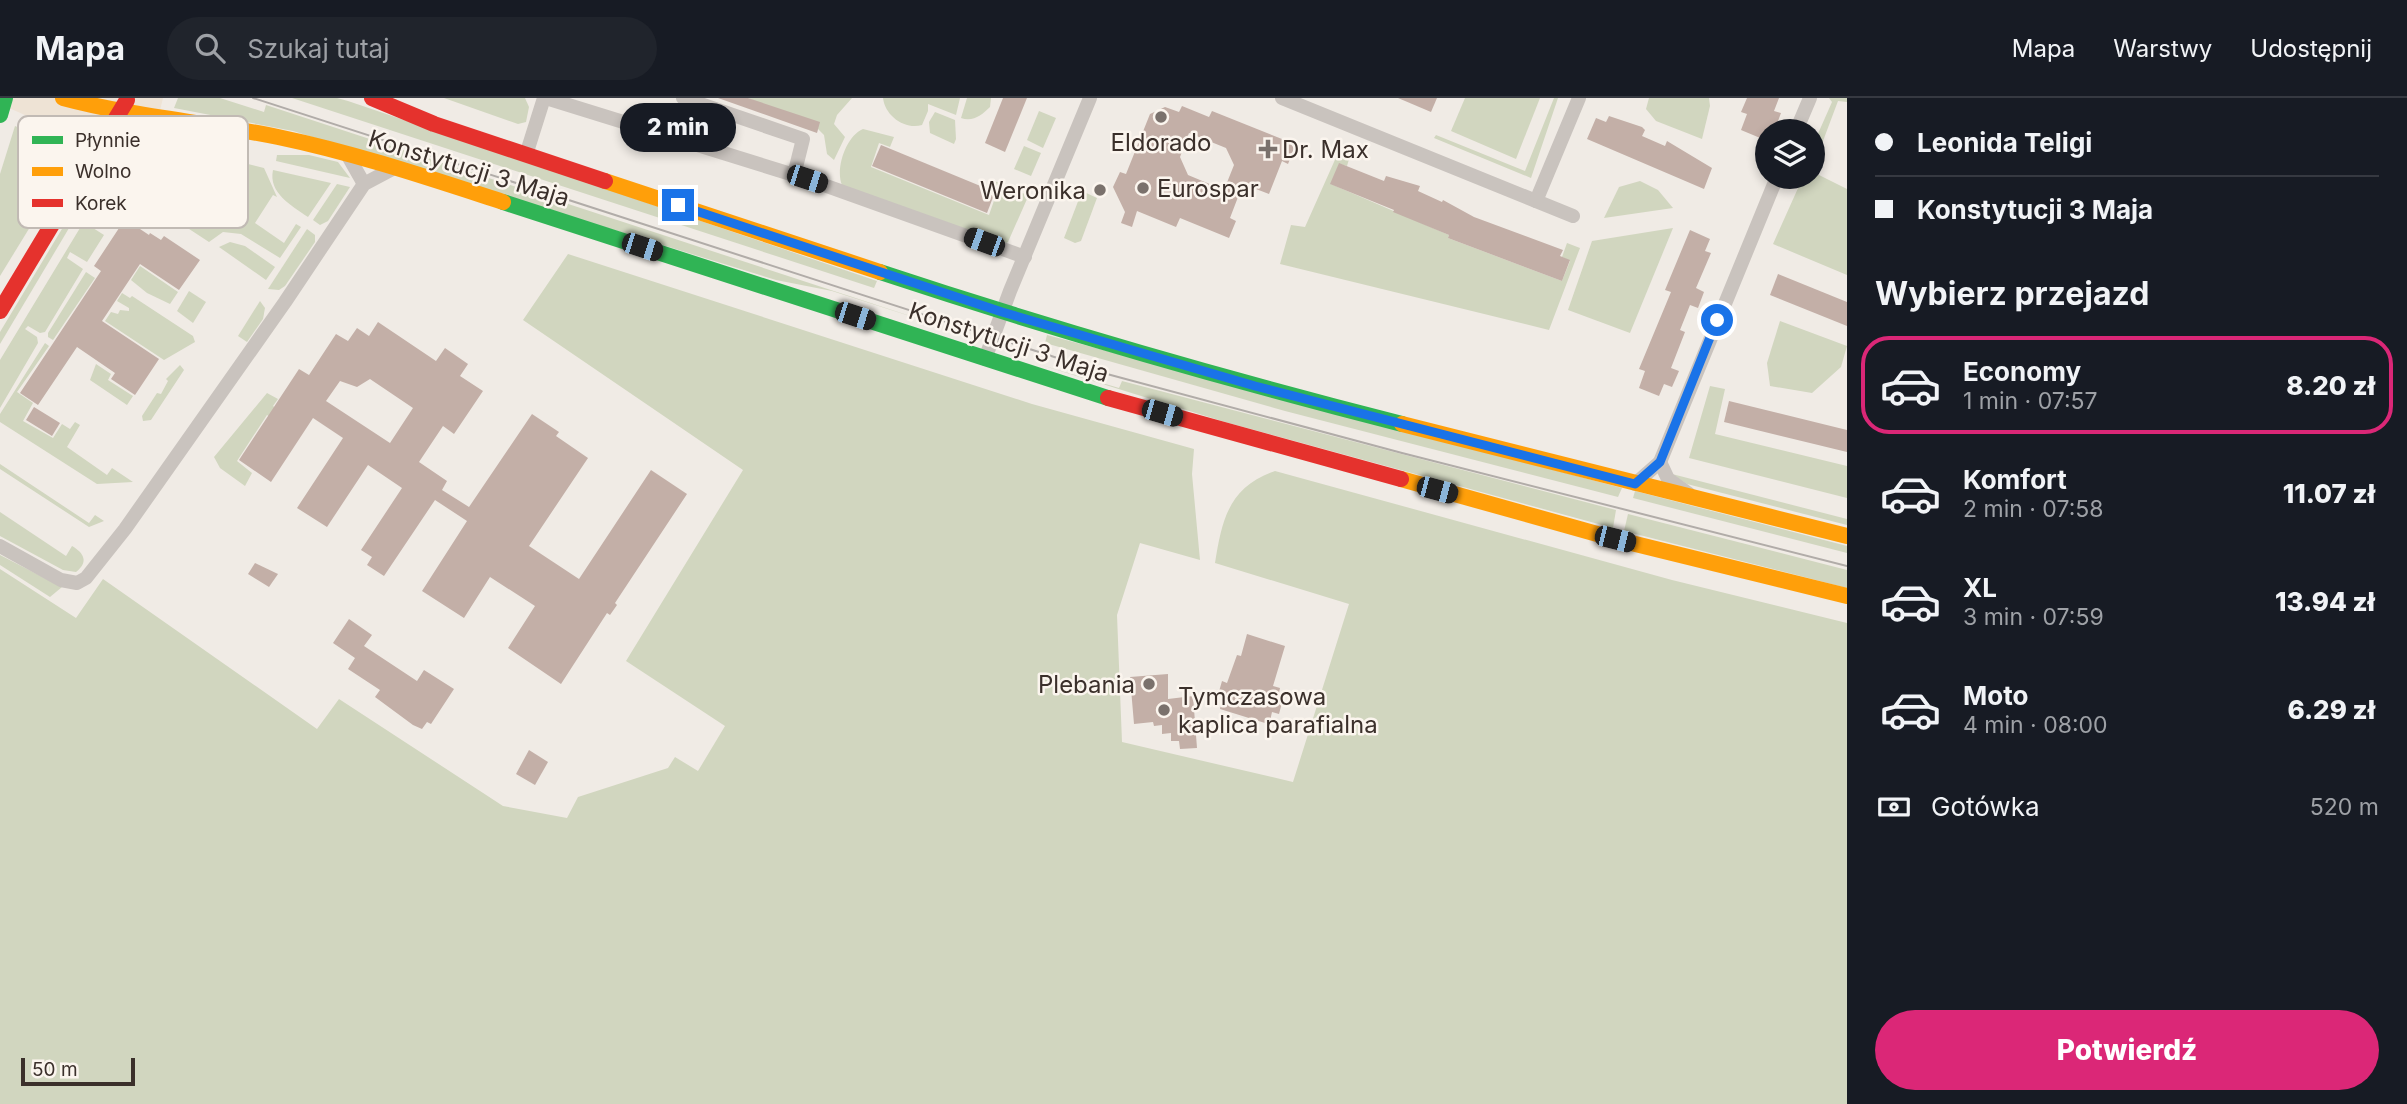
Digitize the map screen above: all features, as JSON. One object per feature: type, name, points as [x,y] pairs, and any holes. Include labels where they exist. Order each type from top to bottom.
[{"type":"street","points":[[0,115],[5,98]]},
{"type":"street","name":"Konstytucji 3 Maja","points":[[63,98],[86,106],[125,105],[176,116]]},
{"type":"street","name":"Konstytucji 3 Maja","points":[[372,98],[434,124],[1002,312],[1255,386],[1676,495],[1847,536]]},
{"type":"street","points":[[526,155],[545,98],[794,175],[803,139],[682,98]]},
{"type":"street","points":[[985,359],[1090,98]]},
{"type":"street","points":[[1282,98],[1573,216]]},
{"type":"street","points":[[1536,201],[1579,98]]},
{"type":"street","points":[[1801,119],[1810,98]]},
{"type":"street","name":"Konstytucji 3 Maja","points":[[248,132],[396,167],[985,359],[1235,434],[1615,539],[1847,596]]},
{"type":"street","points":[[347,154],[364,184]]},
{"type":"street","points":[[0,545],[61,580],[77,583],[86,578],[131,520],[285,302],[364,184],[396,167]]},
{"type":"street","points":[[807,179],[1025,257]]},
{"type":"street","points":[[1635,484],[1660,462],[1772,189]]},
{"type":"street","points":[[0,311],[50,228]]},
{"type":"street","points":[[1660,462],[1670,481],[1696,498]]},
{"type":"green space","points":[[178,98],[220,98],[264,112],[266,105],[950,329],[832,291],[776,280],[293,131],[248,122],[248,116],[215,116],[174,108]]},
{"type":"green space","points":[[292,98],[337,98],[348,101],[877,281],[874,288]]},
{"type":"green space","points":[[444,98],[525,98],[529,107],[526,122],[518,124]]},
{"type":"green space","points":[[748,98],[852,98],[837,115],[834,124],[845,137],[834,160],[827,154],[824,135],[818,129]]},
{"type":"green space","points":[[883,98],[960,98],[956,115],[928,104],[922,125],[916,126],[903,123],[892,116]]},
{"type":"green space","points":[[967,98],[991,98],[990,107],[977,117],[961,118]]},
{"type":"green space","points":[[1465,98],[1540,98],[1516,159],[1451,131]]},
{"type":"green space","points":[[1554,98],[1558,98],[1531,178],[1434,138],[1436,135],[1525,171]]},
{"type":"green space","points":[[1649,98],[1709,98],[1710,106],[1702,139],[1656,121],[1646,109]]},
{"type":"green space","points":[[1829,98],[1847,98],[1847,102],[1838,101],[1825,136],[1824,119],[1832,102]]},
{"type":"green space","points":[[1039,111],[1056,118],[1043,148],[1027,140]]},
{"type":"green space","points":[[935,112],[955,120],[954,144],[930,133],[929,122]]},
{"type":"green space","points":[[15,126],[18,127],[18,228],[29,228],[0,276],[0,174]]},
{"type":"green space","points":[[863,129],[894,137],[890,147],[879,143],[871,167],[989,215],[997,192],[986,187],[990,179],[1025,194],[1027,199],[1008,242],[1005,244],[842,185],[841,162],[847,146]]},
{"type":"green space","points":[[1024,146],[1041,153],[1031,176],[1014,169]]},
{"type":"green space","points":[[1338,153],[1350,156],[1347,166],[1339,164],[1331,184],[1449,235],[1448,238],[1562,281],[1570,261],[1562,257],[1567,243],[1580,248],[1549,330],[1280,264],[1291,225],[1305,227]]},
{"type":"green space","points":[[277,155],[309,155],[338,162],[350,178],[276,161]]},
{"type":"green space","points":[[248,164],[264,168],[277,197],[273,195],[255,223],[284,243],[296,224],[301,227],[280,258],[241,234],[223,232],[209,242],[188,228],[248,228]]},
{"type":"green space","points":[[273,170],[331,183],[308,217],[278,192],[272,178]]},
{"type":"green space","points":[[1825,178],[1847,189],[1847,275],[1773,244],[1798,189],[1825,189]]},
{"type":"green space","points":[[1640,181],[1658,190],[1673,208],[1604,218],[1619,187]]},
{"type":"green space","points":[[337,184],[350,187],[328,221],[320,225],[313,220]]},
{"type":"green space","points":[[1082,191],[1097,198],[1081,241],[1075,243],[1064,238]]},
{"type":"green space","points":[[63,228],[69,228],[0,344],[0,332]]},
{"type":"green space","points":[[80,228],[93,228],[104,235],[87,262],[70,252],[67,258],[83,269],[45,332],[40,333],[28,326],[25,329],[37,337],[38,343],[0,408],[0,360]]},
{"type":"green space","points":[[1673,228],[1630,333],[1568,310],[1592,241]]},
{"type":"green space","points":[[307,229],[315,235],[315,242],[285,286],[279,290],[268,289]]},
{"type":"green space","points":[[230,242],[245,246],[275,267],[266,280],[219,247]]},
{"type":"green space","points":[[568,254],[1032,404],[1194,449],[1192,474],[1200,560],[1140,543],[1117,615],[1122,742],[1293,782],[1349,604],[1215,563],[1230,506],[1247,486],[1275,471],[1672,580],[1847,623],[1847,1104],[0,1104],[0,569],[76,618],[103,579],[317,729],[339,699],[503,806],[567,818],[578,797],[668,768],[675,757],[698,771],[725,726],[626,661],[743,470],[523,320]]},
{"type":"green space","points":[[140,266],[178,292],[170,304],[147,293],[131,280]]},
{"type":"green space","points":[[86,272],[95,278],[53,340],[48,337],[48,333]]},
{"type":"green space","points":[[189,291],[206,302],[193,323],[177,311]]},
{"type":"green space","points":[[122,293],[130,298],[132,296],[193,336],[195,342],[164,360],[105,321],[111,312],[118,314],[120,310],[129,311],[129,308],[117,301]]},
{"type":"green space","points":[[260,301],[265,308],[263,319],[247,342],[238,336]]},
{"type":"green space","points":[[1780,321],[1847,346],[1841,367],[1812,393],[1770,386],[1767,363]]},
{"type":"green space","points":[[1047,335],[1622,488],[1618,497],[1285,411],[1045,343]]},
{"type":"green space","points":[[45,343],[49,346],[17,392],[33,403],[23,421],[53,438],[62,424],[70,429],[75,422],[80,425],[67,447],[107,475],[112,468],[133,482],[97,484],[0,422],[0,414]]},
{"type":"green space","points":[[96,364],[111,374],[108,380],[133,396],[127,405],[90,380]]},
{"type":"green space","points":[[1038,364],[1119,388],[1122,381],[1616,510],[1613,528],[1225,422]]},
{"type":"green space","points":[[180,365],[184,370],[151,420],[143,421],[142,416],[157,393],[161,394],[168,381],[166,379]]},
{"type":"green space","points":[[1710,386],[1725,389],[1715,434],[1847,466],[1847,498],[1689,458]]},
{"type":"green space","points":[[267,393],[278,399],[273,406],[282,413],[276,421],[267,415],[237,461],[252,473],[245,486],[220,468],[214,457]]},
{"type":"green space","points":[[0,464],[89,523],[95,515],[104,521],[89,527],[0,469]]},
{"type":"green space","points":[[1672,474],[1847,519],[1847,525],[1687,484]]},
{"type":"green space","points":[[1635,491],[1847,546],[1847,553],[1633,498]]},
{"type":"green space","points":[[0,512],[66,556],[72,546],[82,555],[83,565],[76,572],[63,570],[0,536]]},
{"type":"green space","points":[[1628,514],[1847,570],[1847,588],[1624,531]]},
{"type":"green space","points":[[0,555],[62,587],[50,597],[0,565]]},
{"type":"shaded area","points":[[0,98],[163,98],[159,116],[27,116],[0,104]]},
{"type":"building","points":[[718,98],[748,98],[820,122],[817,133]]},
{"type":"building","points":[[1003,98],[1027,98],[1005,152],[985,143]]},
{"type":"building","points":[[1398,98],[1437,98],[1431,112]]},
{"type":"building","points":[[1747,98],[1779,98],[1774,111],[1781,113],[1779,119],[1755,119],[1755,136],[1741,130],[1747,114],[1741,112]]},
{"type":"building","points":[[1182,106],[1209,117],[1212,111],[1292,143],[1294,149],[1288,164],[1282,161],[1269,194],[1243,184],[1230,218],[1236,221],[1229,238],[1180,218],[1176,227],[1137,211],[1132,227],[1121,223],[1125,212],[1113,187],[1120,172],[1126,174],[1150,114],[1165,107],[1179,112]],"holes":[[[1189,133],[1226,148],[1234,165],[1224,190],[1188,175],[1180,157]]]},
{"type":"building","points":[[1609,116],[1642,127],[1645,130],[1642,136],[1665,146],[1667,141],[1712,168],[1704,189],[1587,139],[1596,118],[1606,122]]},
{"type":"building","points":[[881,145],[995,192],[987,213],[872,166]]},
{"type":"building","points":[[1339,163],[1384,181],[1386,176],[1420,186],[1418,191],[1442,202],[1443,200],[1474,217],[1563,250],[1560,256],[1570,260],[1562,281],[1448,238],[1449,235],[1330,184]]},
{"type":"building","points":[[119,228],[138,228],[161,240],[164,236],[200,260],[179,290],[140,264],[102,321],[159,359],[135,395],[111,379],[115,373],[77,347],[38,405],[20,393],[101,271],[94,266]]},
{"type":"building","points":[[1690,230],[1710,239],[1705,251],[1711,253],[1696,288],[1704,292],[1698,308],[1690,305],[1680,330],[1685,332],[1671,368],[1679,371],[1672,387],[1664,384],[1659,396],[1639,388],[1645,371],[1639,369],[1671,292],[1665,290]]},
{"type":"building","points":[[1778,274],[1847,302],[1847,326],[1770,295]]},
{"type":"building","points":[[378,322],[436,361],[445,348],[468,364],[460,376],[483,391],[454,434],[443,426],[419,462],[447,481],[442,490],[469,507],[532,414],[559,432],[556,436],[588,458],[529,546],[579,579],[651,470],[687,494],[615,603],[617,605],[610,615],[607,613],[561,684],[508,648],[535,606],[490,577],[464,618],[422,591],[467,521],[435,500],[384,576],[367,565],[372,557],[361,550],[402,488],[368,465],[327,527],[297,508],[343,438],[313,418],[271,482],[239,460],[299,369],[309,375],[336,334],[348,341],[357,328],[369,336]],"holes":[[[370,379],[413,408],[390,443],[326,401],[340,381],[357,387]]]},
{"type":"building","points":[[1729,401],[1847,430],[1847,452],[1724,422]]},
{"type":"building","points":[[34,407],[60,423],[52,436],[26,420]]},
{"type":"building","points":[[255,563],[278,574],[269,587],[248,574]]},
{"type":"building","points":[[349,619],[372,635],[364,646],[417,681],[424,670],[454,689],[431,724],[427,722],[422,729],[413,725],[375,697],[380,690],[348,669],[355,658],[333,643]]},
{"type":"building","points":[[1247,634],[1285,646],[1273,686],[1280,688],[1278,697],[1283,699],[1279,714],[1272,712],[1270,721],[1266,719],[1265,723],[1220,709],[1223,696],[1218,695],[1222,681],[1227,683],[1237,655],[1241,656]]},
{"type":"building","name":"Tymczasowa kaplica parafialna","points":[[1168,674],[1168,699],[1193,696],[1197,748],[1180,749],[1179,741],[1171,741],[1171,733],[1162,734],[1162,725],[1154,726],[1153,722],[1134,724],[1130,677]]},
{"type":"building","points":[[529,750],[548,762],[535,785],[516,774]]},
{"type":"tram line","points":[[253,98],[1107,374],[1402,453],[1847,566]]},
{"type":"traffic: fast","points":[[0,115],[5,98]]},
{"type":"traffic: fast","points":[[503,202],[1108,398]]},
{"type":"traffic: fast","points":[[880,272],[1140,353],[1402,424]]},
{"type":"traffic: slow","points":[[63,98],[153,116]]},
{"type":"traffic: slow","points":[[248,132],[307,143],[392,166],[503,202]]},
{"type":"traffic: slow","points":[[605,181],[880,272]]},
{"type":"traffic: slow","points":[[1402,424],[1847,536]]},
{"type":"traffic: slow","points":[[1401,479],[1615,539],[1847,596]]},
{"type":"traffic: jam","points":[[372,98],[434,124],[605,181]]},
{"type":"traffic: jam","points":[[117,116],[127,100]]},
{"type":"traffic: jam","points":[[0,311],[50,228]]},
{"type":"traffic: jam","points":[[1108,398],[1401,479]]},
{"type":"place","name":"Eldorado","points":[[1161,117]]},
{"type":"place","name":"Dr. Max","points":[[1268,149]]},
{"type":"place","name":"Eurospar","points":[[1143,188]]},
{"type":"place","name":"Weronika","points":[[1100,190]]},
{"type":"place","name":"Plebania","points":[[1149,684]]},
{"type":"place","name":"Tymczasowa kaplica parafialna","points":[[1164,710]]},
{"type":"route","points":[[678,205],[1002,312],[1255,386],[1635,484],[1660,462],[1717,320]]}]
